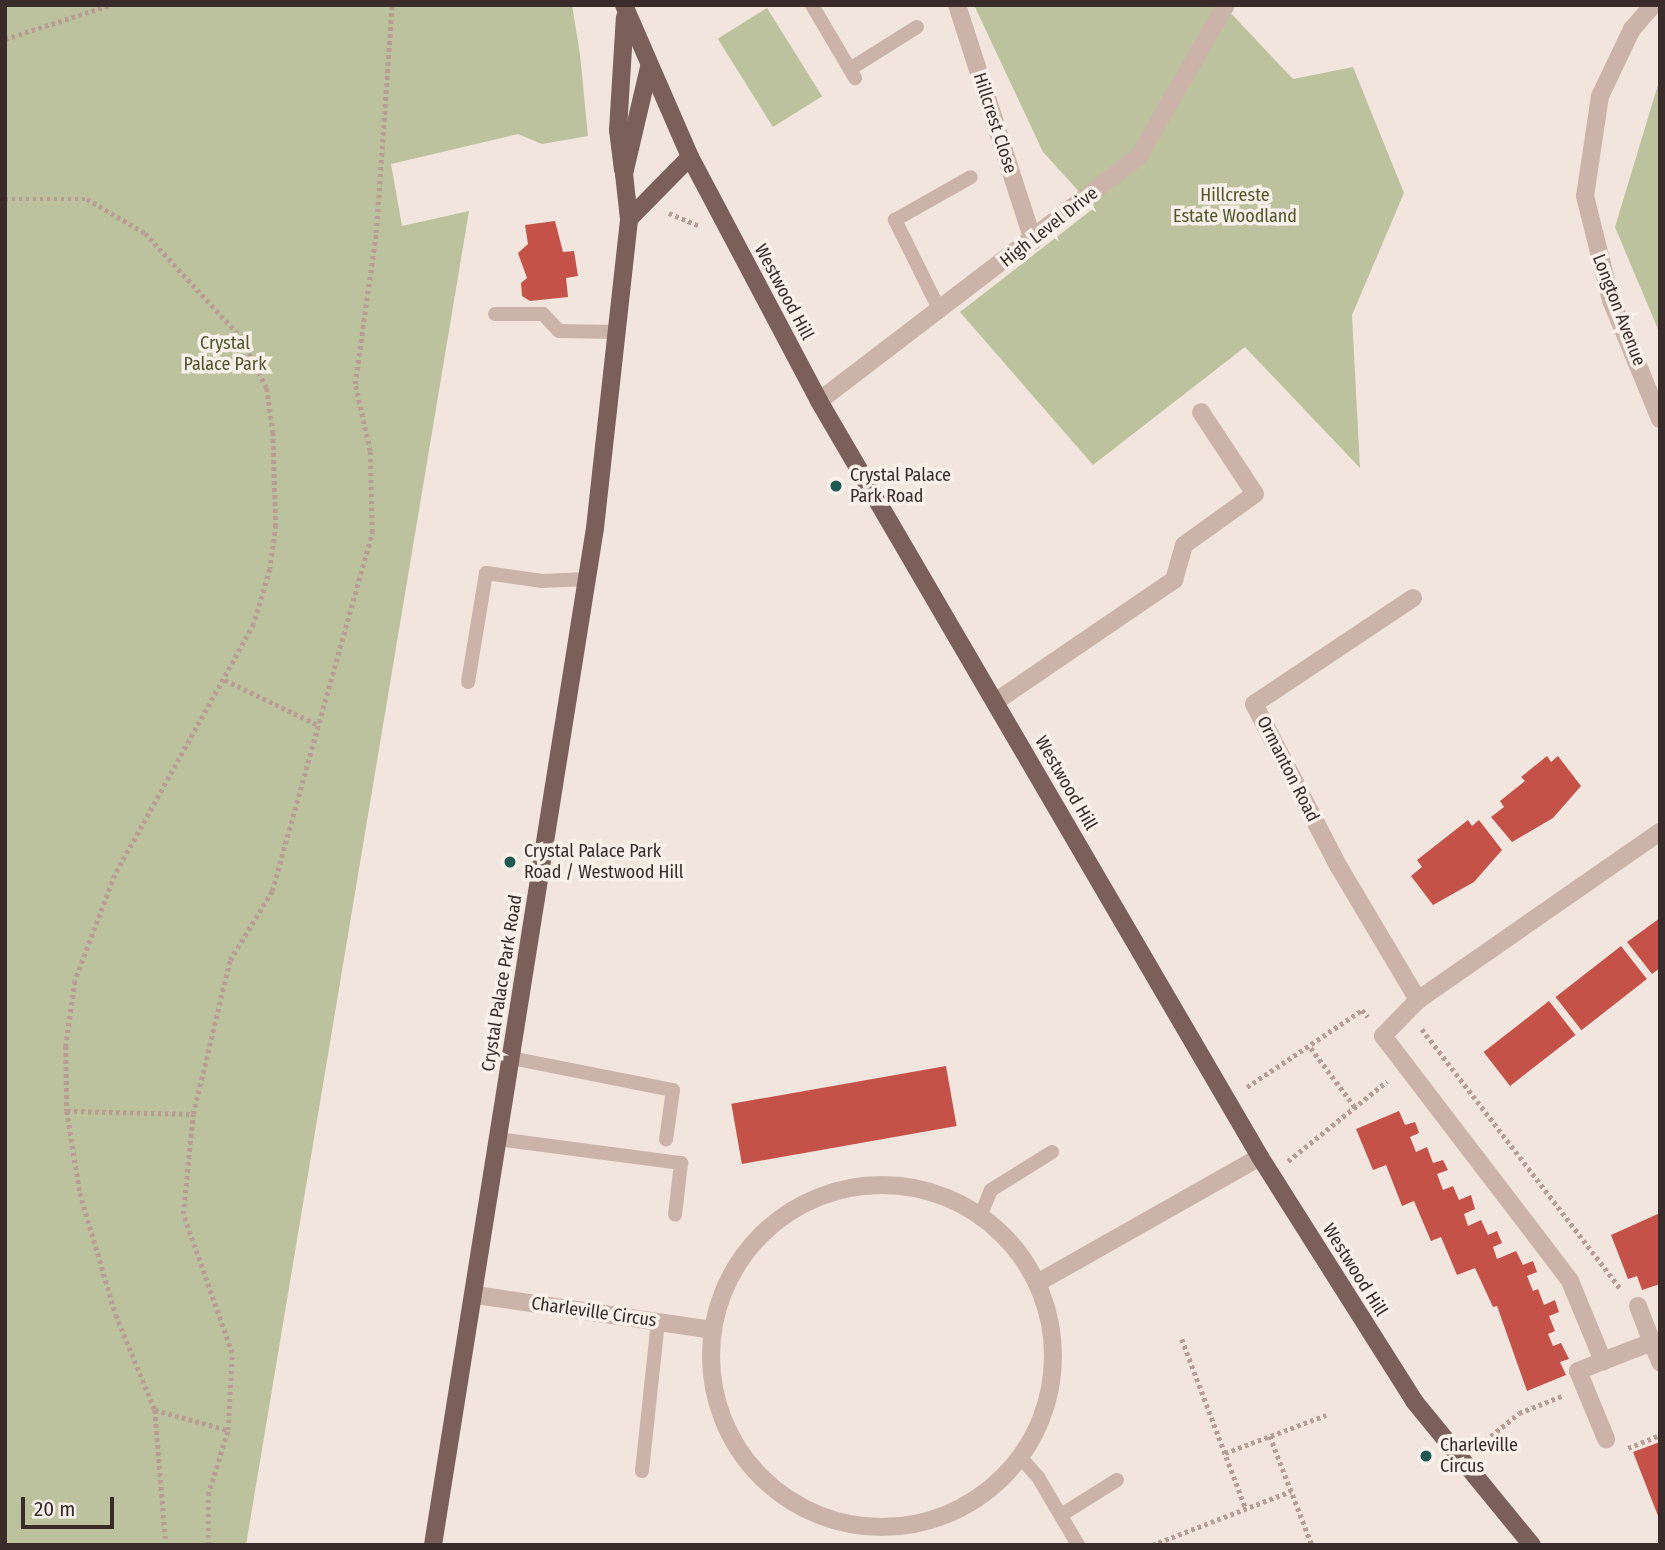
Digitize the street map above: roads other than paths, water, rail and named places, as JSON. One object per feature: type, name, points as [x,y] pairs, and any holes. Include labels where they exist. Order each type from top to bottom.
[{"type":"main road","name":"Westwood Hill","points":[[625,7],[690,157],[818,401],[1228,1098],[1260,1157],[1414,1401],[1532,1545]]},
{"type":"main road","points":[[624,174],[618,130],[625,7]]},
{"type":"main road","name":"Crystal Palace Park Road","points":[[433,1545],[476,1296],[498,1139],[587,579],[629,219],[624,174],[649,67]]},
{"type":"main road","points":[[629,219],[690,157]]},
{"type":"street","name":"Hillcrest Close","points":[[957,5],[1033,242]]},
{"type":"street","name":"High Level Drive","points":[[818,401],[1033,242],[1139,156],[1226,5]]},
{"type":"street","name":"Longton Avenue","points":[[1653,5],[1632,29],[1600,96],[1585,196],[1611,300],[1660,419]]},
{"type":"street","points":[[995,702],[1174,580],[1184,545],[1255,494],[1201,412]]},
{"type":"street","name":"Ormanton Road","points":[[1413,598],[1254,704],[1413,1006]]},
{"type":"street","points":[[1603,1361],[1570,1281],[1383,1036],[1413,1006],[1660,832]]},
{"type":"street","points":[[1039,1282],[1260,1157]]},
{"type":"street","points":[[881,1185],[926,1191],[980,1217],[1015,1248],[1039,1282],[1053,1335],[1050,1395],[1035,1436],[1007,1475],[978,1500],[945,1517],[895,1528],[825,1518],[787,1500],[749,1462],[720,1412],[711,1371],[713,1330],[732,1273],[753,1243],[800,1205],[841,1189],[881,1185]]},
{"type":"street","name":"Charleville Circus","points":[[476,1296],[713,1330]]},
{"type":"street","points":[[1638,1306],[1660,1362]]},
{"type":"street","points":[[1606,1439],[1578,1371],[1652,1342]]},
{"type":"lane","points":[[812,5],[853,73],[917,27]]},
{"type":"lane","points":[[940,311],[895,220],[971,177]]},
{"type":"lane","points":[[495,314],[543,314],[559,331],[617,332]]},
{"type":"lane","points":[[468,682],[486,573],[542,581],[587,579]]},
{"type":"lane","points":[[511,1058],[673,1090],[666,1140]]},
{"type":"lane","points":[[498,1139],[681,1163],[675,1215]]},
{"type":"lane","points":[[980,1217],[991,1190],[1052,1152]]},
{"type":"lane","points":[[642,1471],[658,1322]]},
{"type":"lane","points":[[1020,1457],[1061,1515],[1078,1545]]},
{"type":"lane","points":[[1061,1515],[1117,1480]]},
{"type":"place","name":"Crystal Palace Park Road","points":[[836,486]]},
{"type":"place","name":"Crystal Palace Park Road / Westwood Hill","points":[[510,862]]},
{"type":"place","name":"Charleville Circus","points":[[1426,1456]]},
{"type":"park label","name":"Hillcreste Estate Woodland","points":[[1235,206]]},
{"type":"park label","name":"Crystal Palace Park","points":[[225,354]]}]
